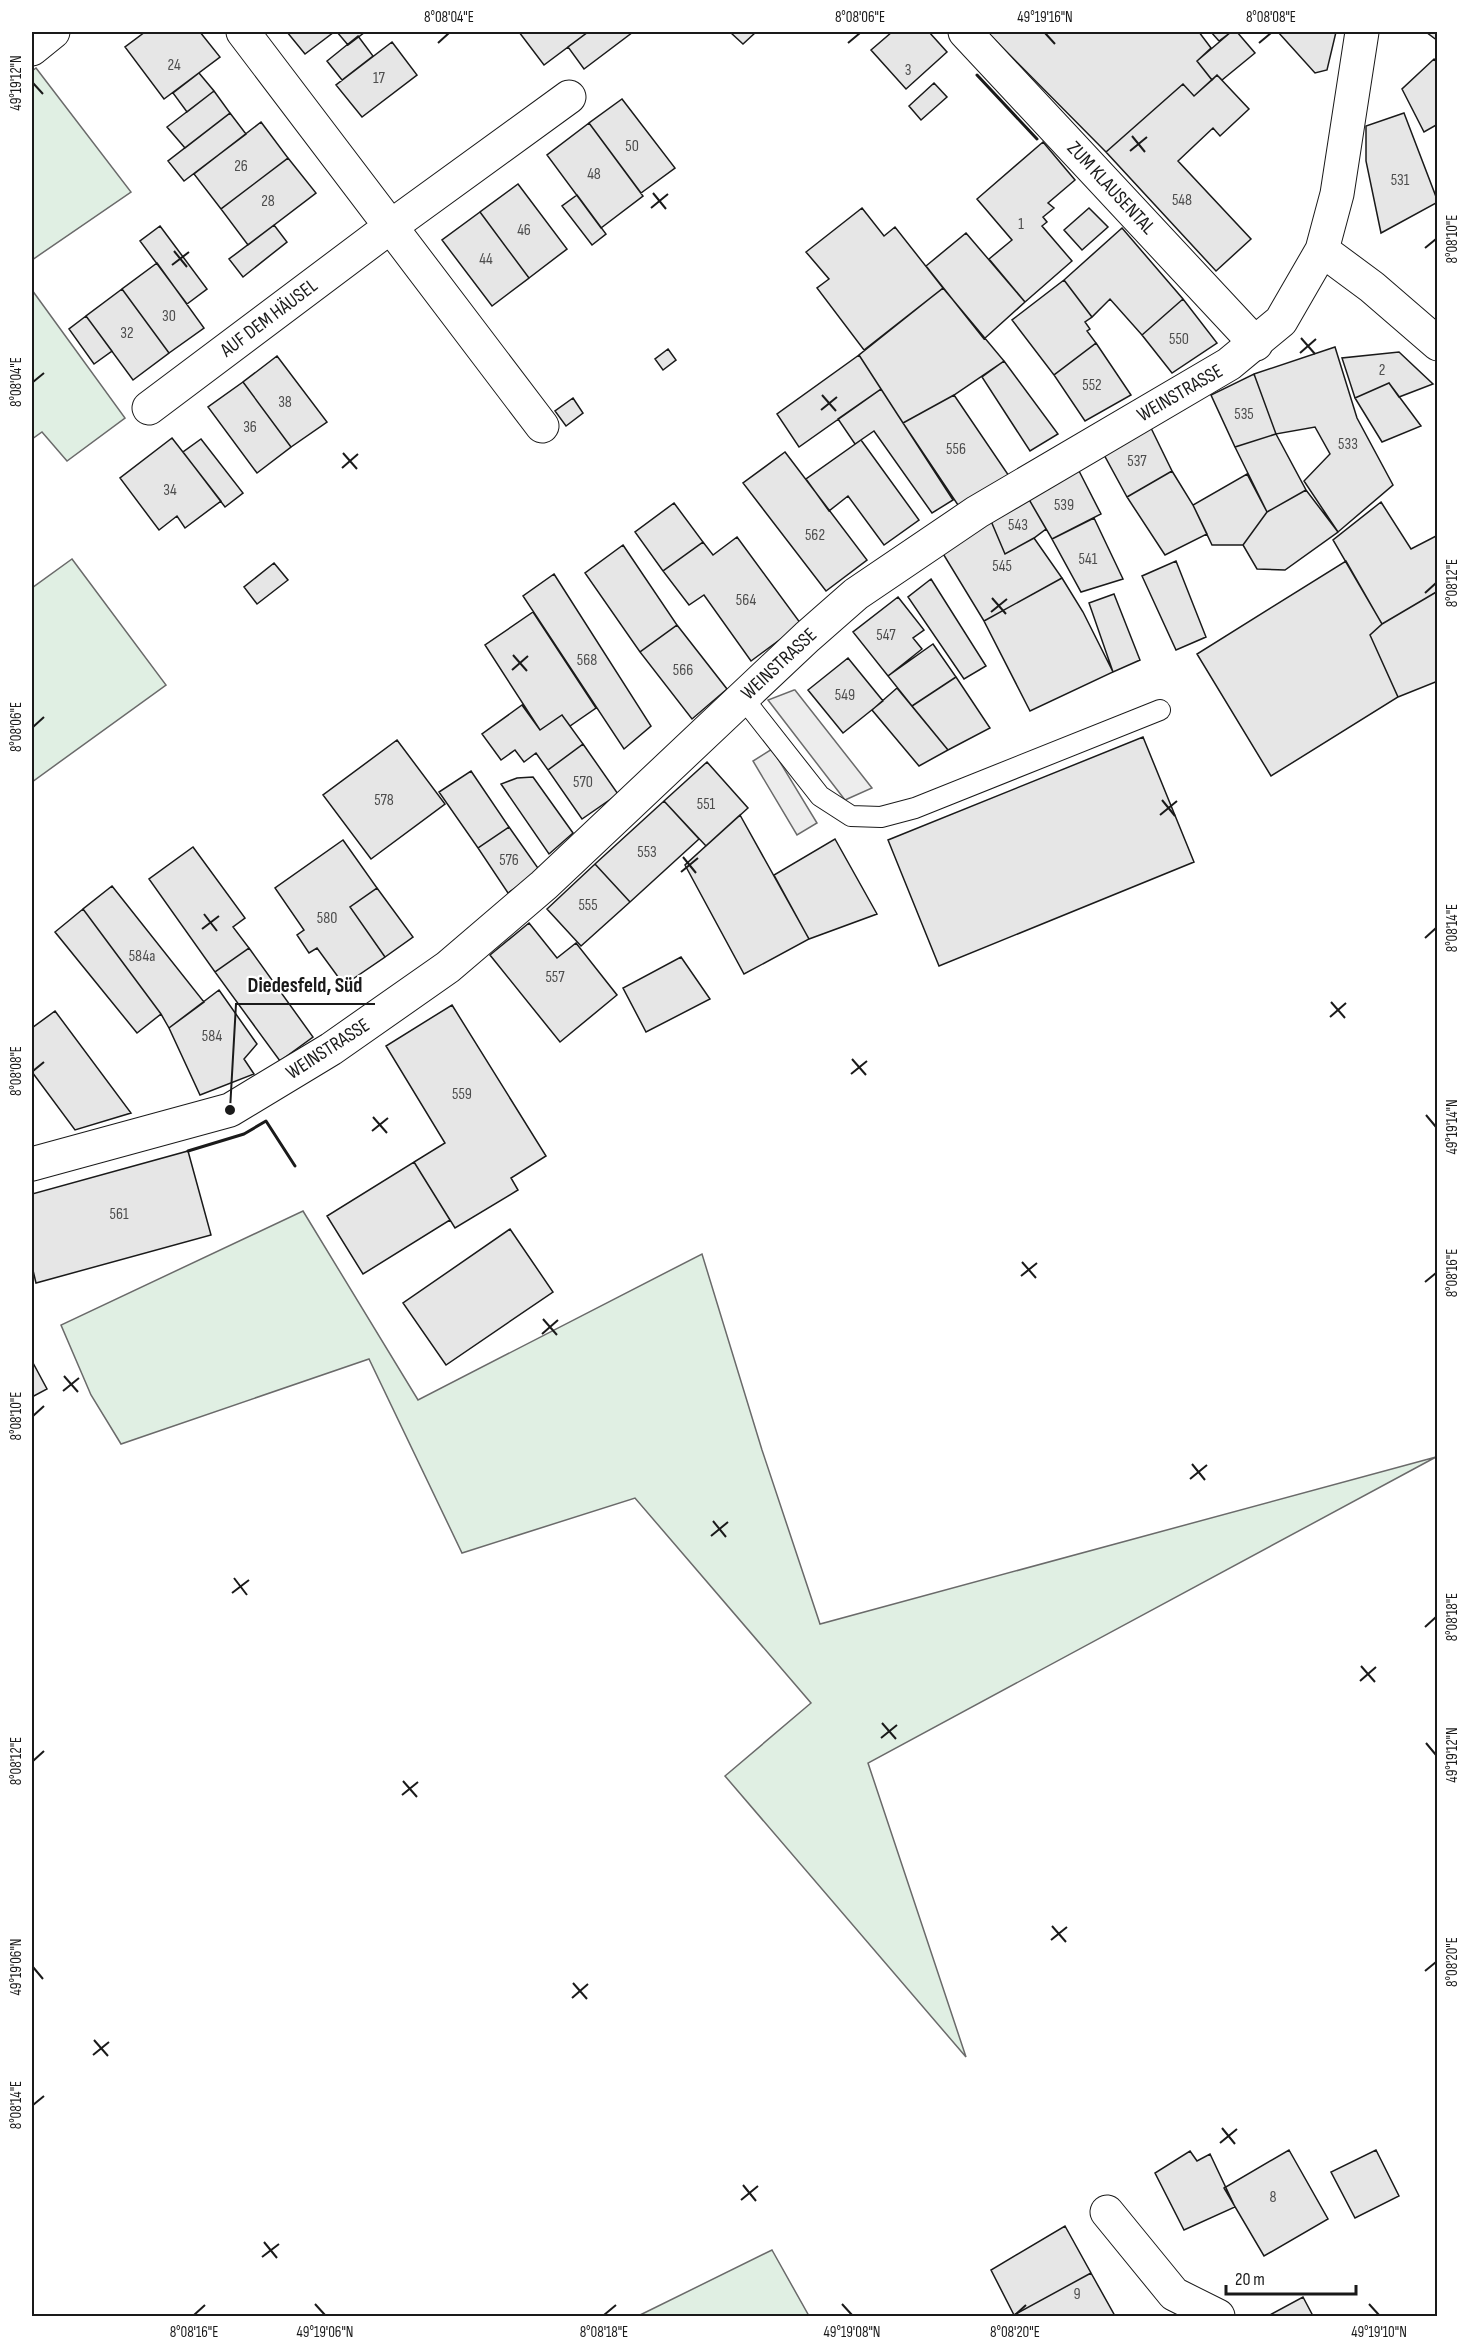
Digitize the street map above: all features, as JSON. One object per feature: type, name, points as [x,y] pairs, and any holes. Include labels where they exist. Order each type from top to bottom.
[{"type":"street","points":[[32,49],[53,32]]},
{"type":"street","points":[[243,32],[542,426]]},
{"type":"street","name":"ZUM KLAUSENTAL","points":[[965,32],[1256,344]]},
{"type":"street","name":"WEINSTRASSE","points":[[32,1164],[230,1110],[331,1049],[448,967],[536,892],[807,637],[856,594],[907,558],[1043,472],[1229,364],[1256,344],[1281,321],[1323,250],[1337,194],[1362,32]]},
{"type":"street","name":"AUF DEM HÄUSEL","points":[[149,408],[390,227],[569,97]]},
{"type":"street","points":[[1323,250],[1372,287],[1437,344]]},
{"type":"street","points":[[1107,2212],[1174,2294],[1218,2316]]},
{"type":"lane","points":[[743,698],[820,796],[851,816],[871,817],[881,817],[915,808],[1160,710]]},
{"type":"green space","points":[[36,68],[131,192],[32,260],[32,71]]},
{"type":"green space","points":[[32,290],[125,418],[67,461],[42,432],[32,439]]},
{"type":"green space","points":[[72,559],[166,685],[32,782],[32,588]]},
{"type":"green space","points":[[303,1211],[418,1400],[702,1254],[762,1450],[820,1624],[1436,1457],[868,1763],[966,2057],[725,1776],[811,1703],[635,1498],[462,1553],[369,1359],[121,1444],[91,1395],[61,1325]]},
{"type":"green space","points":[[772,2250],[809,2316],[638,2316]]},
{"type":"shaded area","points":[[795,690],[872,788],[845,800],[768,700]]},
{"type":"shaded area","points":[[772,749],[817,823],[797,835],[753,761]]},
{"type":"building","points":[[145,32],[200,32],[220,57],[164,99],[125,47]]},
{"type":"building","points":[[287,32],[334,32],[305,54]]},
{"type":"building","points":[[337,32],[365,32],[348,45]]},
{"type":"building","points":[[519,32],[588,32],[544,65]]},
{"type":"building","points":[[588,32],[633,32],[584,69],[568,47]]},
{"type":"building","points":[[730,32],[756,32],[743,44]]},
{"type":"building","points":[[892,32],[929,32],[947,52],[906,89],[871,50]]},
{"type":"building","points":[[987,32],[1199,32],[1211,48],[1197,61],[1212,80],[1194,96],[1183,84],[1106,152]]},
{"type":"building","points":[[1211,32],[1231,32],[1219,41]]},
{"type":"building","points":[[1231,32],[1237,32],[1255,53],[1222,80],[1217,75],[1212,80],[1197,61]]},
{"type":"building","points":[[1278,32],[1336,32],[1327,70],[1315,73]]},
{"type":"building","points":[[1426,32],[1438,32],[1438,41]]},
{"type":"building","points":[[358,36],[373,56],[342,80],[327,61]]},
{"type":"building","points":[[392,42],[417,75],[362,117],[336,85]]},
{"type":"building","points":[[1434,59],[1438,64],[1438,124],[1424,132],[1402,89]]},
{"type":"building","points":[[199,73],[214,91],[187,112],[173,93]]},
{"type":"building","points":[[1217,75],[1249,109],[1220,136],[1213,128],[1178,161],[1251,239],[1216,271],[1106,152],[1183,84],[1194,96]]},
{"type":"building","points":[[934,83],[947,97],[921,120],[909,106]]},
{"type":"building","points":[[214,91],[230,113],[185,148],[167,127]]},
{"type":"building","points":[[622,99],[675,168],[641,193],[589,123]]},
{"type":"building","points":[[230,113],[246,134],[184,181],[168,161]]},
{"type":"building","points":[[1404,113],[1438,202],[1381,233],[1366,161],[1366,126]]},
{"type":"building","points":[[261,122],[288,158],[221,209],[194,174]]},
{"type":"building","points":[[589,123],[643,196],[601,228],[547,155]]},
{"type":"building","points":[[1043,142],[1075,180],[1048,203],[1054,208],[1043,217],[1047,222],[1042,226],[1072,261],[1025,302],[989,259],[1012,240],[977,199]]},
{"type":"building","points":[[288,158],[316,193],[248,245],[221,209]]},
{"type":"building","points":[[518,184],[567,249],[529,278],[480,212]]},
{"type":"building","points":[[577,195],[606,234],[592,245],[562,206]]},
{"type":"building","points":[[862,208],[884,236],[895,227],[943,288],[864,350],[817,288],[829,279],[806,252]]},
{"type":"building","points":[[1089,208],[1108,227],[1082,250],[1064,230]]},
{"type":"building","points":[[480,212],[529,278],[492,306],[442,240]]},
{"type":"building","points":[[274,225],[287,242],[243,277],[229,259]]},
{"type":"building","points":[[160,226],[207,289],[187,304],[140,241]]},
{"type":"building","points":[[1122,228],[1183,299],[1142,335],[1110,299],[1092,317],[1064,280]]},
{"type":"building","points":[[966,233],[1025,302],[984,339],[926,266]]},
{"type":"building","points":[[157,263],[204,328],[169,353],[122,289]]},
{"type":"building","points":[[1064,280],[1092,317],[1085,322],[1090,329],[1087,331],[1096,343],[1054,375],[1012,320]]},
{"type":"building","points":[[943,288],[1004,361],[954,395],[903,423],[859,355]]},
{"type":"building","points":[[122,289],[169,353],[133,380],[86,316]]},
{"type":"building","points":[[1183,299],[1217,343],[1172,373],[1142,335]]},
{"type":"building","points":[[86,316],[112,351],[94,364],[69,329]]},
{"type":"building","points":[[1096,343],[1131,395],[1085,421],[1054,375]]},
{"type":"building","points":[[1335,347],[1357,418],[1393,485],[1338,532],[1304,481],[1330,454],[1315,427],[1276,434],[1254,374]]},
{"type":"building","points":[[668,349],[676,360],[663,370],[655,359]]},
{"type":"building","points":[[1399,352],[1433,384],[1399,397],[1389,383],[1355,398],[1342,358]]},
{"type":"building","points":[[859,355],[881,389],[799,447],[777,414]]},
{"type":"building","points":[[277,356],[327,422],[291,447],[243,382]]},
{"type":"building","points":[[1004,361],[1058,434],[1030,451],[982,377]]},
{"type":"building","points":[[1254,374],[1276,434],[1235,447],[1211,395]]},
{"type":"building","points":[[243,382],[291,447],[257,473],[208,407]]},
{"type":"building","points":[[1389,383],[1421,426],[1382,442],[1355,398]]},
{"type":"building","points":[[881,389],[953,500],[932,513],[874,431],[855,444],[838,419]]},
{"type":"building","points":[[954,395],[1009,476],[960,508],[903,423]]},
{"type":"building","points":[[573,398],[583,413],[566,426],[555,411]]},
{"type":"building","points":[[1150,426],[1172,471],[1127,497],[1102,451]]},
{"type":"building","points":[[1276,434],[1306,490],[1267,512],[1235,447]]},
{"type":"building","points":[[172,438],[221,501],[185,528],[177,516],[159,530],[120,478]]},
{"type":"building","points":[[201,439],[243,493],[225,507],[183,452]]},
{"type":"building","points":[[861,440],[919,520],[884,545],[848,496],[829,511],[806,479]]},
{"type":"building","points":[[785,452],[867,560],[826,591],[743,483]]},
{"type":"building","points":[[1078,469],[1101,514],[1052,539],[1027,496]]},
{"type":"building","points":[[1172,471],[1193,505],[1207,534],[1165,555],[1127,497]]},
{"type":"building","points":[[1247,474],[1267,512],[1243,545],[1212,545],[1193,505]]},
{"type":"building","points":[[1306,490],[1338,532],[1285,570],[1257,569],[1243,545],[1267,512]]},
{"type":"building","points":[[1027,496],[1046,529],[1005,554],[991,521]]},
{"type":"building","points":[[1381,502],[1411,549],[1438,535],[1438,591],[1382,624],[1333,540]]},
{"type":"building","points":[[674,503],[703,542],[663,571],[635,532]]},
{"type":"building","points":[[1094,518],[1123,579],[1081,592],[1052,539]]},
{"type":"building","points":[[991,521],[1005,554],[1034,538],[1062,578],[984,621],[942,552]]},
{"type":"building","points":[[737,537],[801,624],[751,661],[704,595],[689,605],[663,571],[703,542],[713,555]]},
{"type":"building","points":[[623,545],[677,625],[640,652],[585,573]]},
{"type":"building","points":[[1176,561],[1206,637],[1176,650],[1142,576]]},
{"type":"building","points":[[1346,561],[1382,624],[1370,635],[1398,697],[1271,776],[1197,654]]},
{"type":"building","points":[[274,563],[288,580],[257,604],[244,587]]},
{"type":"building","points":[[554,574],[651,726],[624,749],[523,596]]},
{"type":"building","points":[[1062,578],[1083,612],[1113,672],[1030,711],[984,621]]},
{"type":"building","points":[[931,579],[986,666],[964,679],[908,597]]},
{"type":"building","points":[[1438,591],[1438,681],[1398,697],[1370,635],[1382,624]]},
{"type":"building","points":[[1114,594],[1140,660],[1113,672],[1089,603]]},
{"type":"building","points":[[898,597],[924,630],[913,638],[922,649],[888,676],[853,632]]},
{"type":"building","points":[[533,612],[596,708],[570,726],[562,715],[540,730],[485,645]]},
{"type":"building","points":[[677,625],[727,689],[692,719],[640,652]]},
{"type":"building","points":[[933,644],[956,677],[912,706],[888,676]]},
{"type":"building","points":[[848,658],[883,701],[843,733],[808,690]]},
{"type":"building","points":[[956,677],[990,728],[948,750],[912,706]]},
{"type":"building","points":[[897,688],[948,750],[919,766],[872,710]]},
{"type":"building","points":[[522,705],[540,730],[562,715],[583,744],[548,770],[536,753],[524,762],[515,750],[501,760],[482,734]]},
{"type":"building","points":[[1143,737],[1194,862],[939,966],[888,840]]},
{"type":"building","points":[[397,740],[445,804],[371,859],[323,795]]},
{"type":"building","points":[[583,744],[618,794],[582,819],[548,770]]},
{"type":"building","points":[[707,762],[748,808],[706,846],[664,801]]},
{"type":"building","points":[[471,771],[509,827],[478,848],[439,792]]},
{"type":"building","points":[[533,777],[573,833],[549,854],[501,784],[517,778]]},
{"type":"building","points":[[664,801],[699,839],[630,902],[595,864]]},
{"type":"building","points":[[740,815],[809,939],[744,974],[685,865]]},
{"type":"building","points":[[509,827],[540,871],[508,893],[478,848]]},
{"type":"building","points":[[835,839],[877,914],[809,939],[774,875]]},
{"type":"building","points":[[343,840],[377,888],[350,907],[385,957],[344,985],[317,948],[309,953],[297,935],[304,930],[275,888]]},
{"type":"building","points":[[193,847],[245,918],[233,927],[249,948],[215,972],[149,879]]},
{"type":"building","points":[[595,864],[630,902],[581,946],[547,909]]},
{"type":"building","points":[[112,886],[204,1002],[169,1028],[83,909]]},
{"type":"building","points":[[377,888],[413,937],[385,957],[350,907]]},
{"type":"building","points":[[83,909],[161,1014],[137,1033],[55,932]]},
{"type":"building","points":[[529,923],[557,958],[576,943],[617,995],[560,1042],[490,955]]},
{"type":"building","points":[[249,948],[313,1037],[280,1061],[215,972]]},
{"type":"building","points":[[681,957],[710,999],[646,1032],[623,988]]},
{"type":"building","points":[[219,990],[257,1044],[244,1059],[254,1074],[200,1095],[169,1028]]},
{"type":"building","points":[[452,1005],[546,1156],[511,1178],[518,1190],[455,1228],[414,1162],[445,1143],[386,1046]]},
{"type":"building","points":[[55,1011],[131,1113],[75,1130],[32,1072],[32,1028]]},
{"type":"building","points":[[188,1151],[211,1235],[36,1283],[32,1266],[32,1194]]},
{"type":"building","points":[[414,1162],[450,1220],[363,1274],[327,1216]]},
{"type":"building","points":[[510,1229],[553,1292],[446,1365],[403,1303]]},
{"type":"building","points":[[32,1361],[47,1389],[32,1397]]},
{"type":"building","points":[[1289,2150],[1328,2219],[1264,2256],[1224,2188]]},
{"type":"building","points":[[1376,2150],[1399,2196],[1355,2218],[1331,2172]]},
{"type":"building","points":[[1190,2151],[1197,2161],[1210,2154],[1235,2207],[1184,2230],[1155,2173]]},
{"type":"building","points":[[1065,2226],[1091,2273],[1014,2315],[991,2270]]},
{"type":"building","points":[[1091,2273],[1115,2316],[1014,2315]]},
{"type":"building","points":[[1303,2297],[1313,2316],[1268,2316]]},
{"type":"wall","points":[[977,75],[1037,139]]},
{"type":"wall","points":[[188,1151],[244,1134],[266,1121],[295,1166]]},
{"type":"place","name":"Diedesfeld, Süd","points":[[230,1110]]}]
